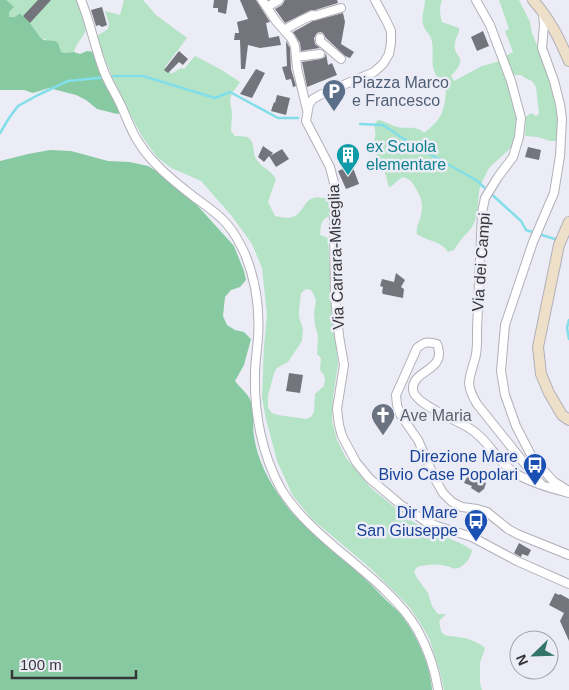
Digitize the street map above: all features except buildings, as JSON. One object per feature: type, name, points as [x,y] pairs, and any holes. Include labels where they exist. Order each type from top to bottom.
[{"type":"main road","points":[[533,0],[557,32],[569,61]]},
{"type":"main road","points":[[541,0],[543,11]]},
{"type":"main road","points":[[569,222],[559,245],[538,347],[541,374],[548,393],[562,415],[569,420]]},
{"type":"street","points":[[82,0],[107,81],[123,109],[130,128],[139,144],[158,166],[226,223],[244,253],[254,280],[257,297],[258,336],[255,397],[260,431],[266,453],[280,487],[294,507],[318,532],[374,580],[405,612],[417,628],[424,644],[436,677],[438,690]]},
{"type":"street","name":"Via Carrara-Miseglia","points":[[262,0],[295,46],[297,68],[308,107],[306,121],[330,167],[336,192],[334,221],[335,296],[338,336],[344,364],[337,408],[339,425],[347,446],[356,462],[369,478],[401,505],[425,521],[472,536],[518,561],[569,584]]},
{"type":"street","points":[[267,8],[279,0]]},
{"type":"street","points":[[308,107],[313,99],[374,72],[383,64],[389,54],[392,43],[391,31],[375,0]]},
{"type":"street","name":"Via dei Campi","points":[[476,0],[490,25],[511,81],[521,118],[519,137],[513,157],[485,198],[482,213],[477,348],[469,387],[477,404],[542,485]]},
{"type":"street","points":[[284,30],[307,17],[341,8]]},
{"type":"street","points":[[543,11],[542,48],[554,81],[562,119],[560,156],[554,193],[541,223],[505,326],[501,371],[505,395],[516,426],[532,457],[553,481],[569,492]]},
{"type":"street","points":[[320,38],[341,59]]},
{"type":"street","points":[[296,57],[320,54]]},
{"type":"street","points":[[569,492],[542,485],[516,474],[479,434],[436,411],[415,396],[413,388],[419,376],[436,364],[439,357],[437,344],[429,342],[422,344],[414,353],[396,395],[397,405],[400,414],[418,440],[435,479],[443,492],[452,502],[462,507],[487,512],[517,534],[569,556]]},
{"type":"green space","points":[[0,0],[6,0],[14,7],[9,12],[9,17],[15,17],[20,13],[40,37],[44,40],[58,43],[61,52],[80,54],[87,51],[94,52],[121,112],[117,114],[97,109],[76,95],[49,88],[33,93],[24,90],[0,90]]},
{"type":"green space","points":[[6,0],[77,0],[86,29],[74,52],[61,52],[49,41],[40,37],[20,13],[15,18],[9,17]]},
{"type":"green space","points":[[124,0],[143,0],[156,15],[187,38],[165,67],[171,74],[181,68],[184,69],[195,56],[240,82],[231,95],[231,131],[235,136],[250,139],[256,159],[276,179],[268,202],[275,216],[292,217],[298,214],[311,199],[330,199],[330,216],[323,221],[320,235],[328,238],[338,364],[333,397],[332,421],[337,440],[346,458],[371,488],[393,506],[415,523],[472,550],[467,561],[458,568],[431,565],[417,567],[414,572],[428,593],[432,606],[438,614],[446,614],[439,621],[442,633],[473,641],[485,648],[480,663],[482,690],[444,690],[429,638],[411,609],[369,567],[312,519],[293,496],[277,461],[262,398],[267,315],[262,268],[252,244],[231,215],[201,181],[171,168],[158,158],[143,138],[121,98],[98,42],[97,36],[108,29],[109,24],[105,11],[120,15]],"holes":[[[306,289],[311,290],[316,301],[314,313],[318,336],[317,354],[321,358],[320,370],[324,375],[324,386],[315,394],[314,412],[311,417],[306,419],[278,415],[272,413],[268,408],[268,396],[274,373],[277,368],[288,362],[302,341],[303,329],[299,317],[301,293]]]},
{"type":"green space","points":[[425,0],[442,0],[440,11],[442,22],[459,28],[455,48],[460,64],[451,76],[454,81],[482,66],[500,61],[516,113],[516,134],[513,143],[507,152],[488,169],[479,192],[478,208],[473,225],[454,250],[448,252],[438,243],[417,234],[422,206],[417,191],[409,179],[403,177],[389,188],[385,172],[369,144],[375,139],[374,125],[378,120],[397,127],[418,129],[424,133],[436,122],[442,113],[445,102],[446,80],[440,80],[434,70],[432,44],[423,21]]},
{"type":"green space","points":[[499,0],[519,0],[530,22],[532,33],[551,81],[558,113],[559,135],[556,141],[525,136],[526,117],[531,113],[536,116],[539,114],[536,87],[532,81],[521,75],[513,75],[506,56],[513,52],[505,31],[509,29]]},
{"type":"green space","points":[[50,150],[71,151],[108,161],[130,162],[148,166],[186,193],[234,246],[246,280],[240,287],[231,290],[225,297],[223,316],[227,325],[235,330],[244,332],[251,339],[244,365],[235,381],[251,402],[253,432],[264,470],[278,494],[295,516],[361,575],[403,617],[415,635],[423,654],[432,690],[0,690],[0,161]]},
{"type":"waterway","points":[[0,133],[18,106],[38,95],[68,81],[117,76],[143,76],[215,98],[230,92],[278,118],[298,118]]},
{"type":"waterway","points":[[360,124],[383,125],[410,143],[476,180],[521,221],[526,230],[558,240]]},
{"type":"waterway","points":[[569,320],[567,328],[569,339]]},
{"type":"place","name":"Piazza Marco e Francesco","points":[[334,112]]},
{"type":"place","name":"ex Scuola elementare","points":[[348,176]]},
{"type":"place","name":"Ave Maria","points":[[383,436]]},
{"type":"place","name":"Direzione Mare Bivio Case Popolari","points":[[535,486]]},
{"type":"place","name":"Dir Mare San Giuseppe","points":[[476,542]]}]
